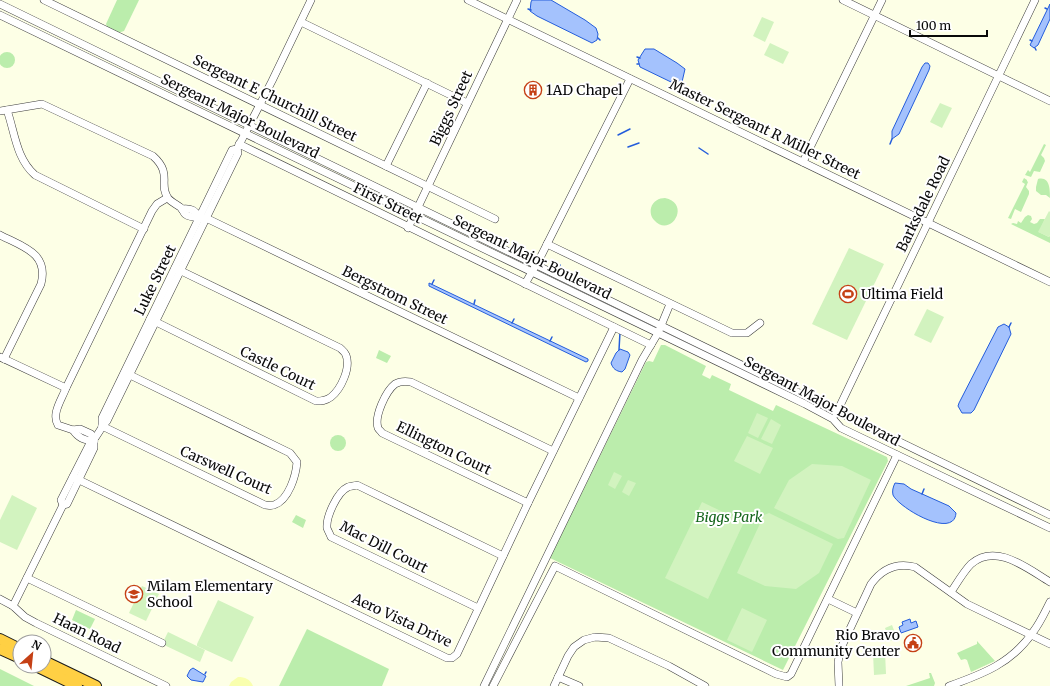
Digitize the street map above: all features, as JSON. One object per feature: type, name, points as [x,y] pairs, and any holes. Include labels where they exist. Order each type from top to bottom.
[{"type":"highway","points":[[0,639],[12,645]]},
{"type":"highway","points":[[0,648],[12,654]]},
{"type":"highway","points":[[52,665],[96,686]]},
{"type":"highway","points":[[52,674],[77,686]]},
{"type":"street","name":"Sergeant E Churchill Street","points":[[44,0],[495,219]]},
{"type":"street","name":"Luke Street","points":[[102,426],[102,418],[153,321],[203,218],[238,153],[238,147],[244,133],[250,126],[311,0]]},
{"type":"street","name":"Master Sergeant R Miller Street","points":[[468,0],[1050,282]]},
{"type":"street","name":"Biggs Street","points":[[408,228],[517,0]]},
{"type":"street","points":[[843,0],[1050,102]]},
{"type":"street","points":[[803,162],[882,0]]},
{"type":"street","name":"Barksdale Road","points":[[833,419],[1036,0]]},
{"type":"street","name":"Sergeant Major Boulevard","points":[[0,4],[419,207],[805,404],[833,419],[841,428],[1050,528]]},
{"type":"street","name":"Sergeant Major Boulevard","points":[[0,15],[415,214],[532,272],[837,411],[1050,515]]},
{"type":"street","points":[[300,22],[467,103]]},
{"type":"street","points":[[49,38],[53,30]]},
{"type":"street","points":[[526,284],[630,79]]},
{"type":"street","points":[[386,166],[427,83]]},
{"type":"street","points":[[94,441],[91,434],[87,432],[80,429],[73,430],[58,425],[55,419],[56,413],[66,388],[144,229],[157,204],[167,198],[165,192],[165,174],[160,162],[153,156],[42,104],[4,111],[20,156],[27,167],[35,175],[144,229]]},
{"type":"street","name":"First Street","points":[[238,147],[651,345]]},
{"type":"street","name":"Bergstrom Street","points":[[167,198],[182,209],[185,214],[193,218],[203,218],[579,398]]},
{"type":"street","points":[[0,235],[31,251],[39,258],[43,267],[41,284],[2,358],[66,388]]},
{"type":"street","points":[[547,244],[732,333],[747,332],[760,323]]},
{"type":"street","name":"Castle Court","points":[[153,321],[316,401],[323,401],[330,398],[342,382],[347,363],[346,354],[340,348],[178,269]]},
{"type":"street","points":[[484,686],[670,304]]},
{"type":"street","name":"Luke Street","points":[[13,606],[63,505],[67,504],[76,478],[94,448],[94,441],[102,426],[108,421],[153,321]]},
{"type":"street","name":"Aero Vista Drive","points":[[76,478],[447,658],[452,658],[457,654],[528,503],[614,327]]},
{"type":"street","name":"Carswell Court","points":[[102,426],[265,505],[275,505],[285,496],[292,485],[297,462],[290,453],[130,375]]},
{"type":"street","name":"Ellington Court","points":[[528,503],[382,433],[378,428],[377,419],[383,401],[394,385],[403,381],[411,382],[553,451]]},
{"type":"street","points":[[493,686],[555,566],[785,678],[791,674],[897,455]]},
{"type":"street","name":"Mac Dill Court","points":[[478,608],[331,537],[327,528],[328,518],[332,506],[339,495],[348,487],[357,485],[503,556]]},
{"type":"street","points":[[951,592],[971,564],[983,557],[995,555],[1010,559],[1050,582]]},
{"type":"street","points":[[839,686],[838,662],[841,648],[857,613],[877,576],[893,566],[915,567],[967,604],[1050,644]]},
{"type":"street","points":[[27,578],[162,643]]},
{"type":"street","name":"Haan Road","points":[[0,599],[13,606],[25,617],[166,686]]},
{"type":"street","points":[[828,599],[857,613]]},
{"type":"street","points":[[949,686],[982,674],[998,666],[1018,651],[1031,636],[1050,602]]},
{"type":"street","points":[[554,686],[568,656],[574,647],[584,640],[595,637],[609,638],[670,666],[705,686]]},
{"type":"street","points":[[558,677],[579,686]]},
{"type":"green space","points":[[117,0],[139,0],[124,31],[118,33],[107,27],[106,24]]},
{"type":"green space","points":[[762,17],[774,22],[765,42],[753,36]]},
{"type":"green space","points":[[770,43],[789,52],[783,64],[764,55]]},
{"type":"green space","points":[[7,52],[14,57],[15,60],[10,67],[7,68],[0,63],[-1,60],[4,53]]},
{"type":"green space","points":[[940,103],[952,108],[942,128],[930,122]]},
{"type":"green space","points":[[1044,144],[1046,145],[1041,155],[1045,161],[1040,172],[1034,171],[1031,177],[1025,175],[1028,170],[1030,172]]},
{"type":"green space","points":[[1024,178],[1028,182],[1026,187],[1029,194],[1021,212],[1015,209],[1011,219],[1008,218],[1025,184],[1022,182]]},
{"type":"green space","points":[[1038,179],[1045,180],[1047,182],[1050,198],[1046,195],[1041,195],[1036,191]]},
{"type":"green space","points":[[665,198],[673,201],[677,207],[678,213],[672,223],[660,225],[651,216],[651,208],[658,199]]},
{"type":"green space","points":[[1049,211],[1050,235],[1049,237],[1038,232]]},
{"type":"green space","points":[[1028,215],[1031,216],[1032,219],[1030,222],[1034,224],[1040,219],[1045,219],[1039,232],[1049,237],[1050,235],[1050,243],[1011,224],[1017,224],[1018,221],[1021,223]]},
{"type":"green space","name":"Ultima Field","points":[[849,248],[884,264],[847,340],[812,324]]},
{"type":"green space","points":[[927,309],[944,317],[931,343],[914,335]]},
{"type":"green space","name":"Biggs Park","points":[[661,345],[665,345],[706,366],[702,375],[710,379],[712,375],[731,384],[729,390],[773,411],[776,405],[887,457],[888,461],[783,670],[550,558],[646,362],[653,362]]},
{"type":"green space","points":[[379,350],[391,356],[387,363],[376,358]]},
{"type":"green space","points":[[757,413],[768,418],[758,438],[748,433]]},
{"type":"green space","points":[[771,419],[781,425],[772,444],[761,439]]},
{"type":"green space","points":[[338,435],[344,437],[346,443],[344,449],[338,451],[332,449],[330,443],[332,437]]},
{"type":"green space","points":[[747,436],[773,448],[760,474],[734,461]]},
{"type":"green space","points":[[812,464],[842,466],[871,480],[844,538],[838,539],[774,508],[789,480]]},
{"type":"green space","points":[[614,472],[622,476],[615,489],[608,485]]},
{"type":"green space","points":[[628,480],[636,483],[629,496],[622,492]]},
{"type":"green space","points":[[12,495],[37,508],[17,550],[0,542],[0,520]]},
{"type":"green space","points":[[702,502],[744,522],[708,599],[665,578]]},
{"type":"green space","points":[[769,513],[833,544],[819,573],[796,589],[765,586],[737,573],[764,515]]},
{"type":"green space","points":[[296,515],[306,520],[303,528],[292,522]]},
{"type":"green space","points":[[142,586],[159,594],[146,621],[129,613]]},
{"type":"green space","points":[[218,600],[254,617],[232,662],[197,646]]},
{"type":"green space","points":[[742,608],[767,620],[752,652],[727,640]]},
{"type":"green space","points":[[76,610],[95,619],[90,629],[72,620]]},
{"type":"green space","points":[[892,625],[897,638],[890,641],[885,628]]},
{"type":"green space","points":[[307,629],[389,669],[382,686],[279,686]]},
{"type":"green space","points":[[168,632],[205,650],[200,662],[162,644]]},
{"type":"green space","points":[[977,641],[995,661],[971,672],[967,660],[961,660],[957,653],[977,644]]},
{"type":"green space","points":[[885,652],[886,674],[874,675],[873,653]]},
{"type":"green space","points":[[0,669],[34,686],[0,686]]},
{"type":"green space","points":[[929,673],[931,673],[935,683],[934,686],[906,686],[930,678]]},
{"type":"sand","points":[[238,677],[247,679],[253,686],[229,686],[231,682]]},
{"type":"water","points":[[532,0],[551,0],[585,20],[596,28],[598,34],[597,40],[592,43],[537,16],[530,11]]},
{"type":"water","points":[[1050,4],[1050,19],[1038,45],[1034,48],[1030,45]]},
{"type":"water","points":[[645,49],[654,49],[685,69],[682,82],[671,82],[640,67],[638,60]]},
{"type":"water","points":[[925,63],[928,63],[930,66],[929,70],[899,134],[892,139],[892,131]]},
{"type":"water","points":[[429,283],[588,359],[588,361],[586,362],[429,286]]},
{"type":"water","points":[[1004,324],[1009,327],[1011,334],[974,410],[971,413],[962,413],[958,406],[959,403],[998,327]]},
{"type":"water","points":[[620,349],[628,352],[630,355],[625,369],[622,372],[615,369],[611,363],[616,353]]},
{"type":"water","points":[[895,483],[904,484],[911,489],[949,506],[956,513],[953,521],[937,523],[915,514],[897,501],[893,495]]},
{"type":"water","points":[[910,619],[911,623],[916,621],[918,627],[901,633],[899,627],[903,625],[902,622]]},
{"type":"water","points":[[193,668],[206,676],[203,682],[191,680],[187,676]]},
{"type":"waterway","points":[[618,135],[630,129]]},
{"type":"waterway","points":[[890,144],[892,139]]},
{"type":"waterway","points":[[628,147],[639,143]]},
{"type":"waterway","points":[[699,148],[708,154]]},
{"type":"waterway","points":[[557,272],[560,265]]},
{"type":"waterway","points":[[432,284],[434,280]]},
{"type":"waterway","points":[[474,304],[475,300]]},
{"type":"waterway","points":[[512,323],[514,319]]},
{"type":"waterway","points":[[1009,327],[1011,323]]},
{"type":"waterway","points":[[619,350],[620,332]]},
{"type":"waterway","points":[[550,341],[552,337]]},
{"type":"waterway","points":[[922,494],[924,489]]},
{"type":"place","name":"1AD Chapel","points":[[533,90]]},
{"type":"place","name":"Ultima Field","points":[[848,294]]},
{"type":"place","name":"Milam Elementary School","points":[[134,594]]},
{"type":"place","name":"Rio Bravo Community Center","points":[[913,643]]}]
